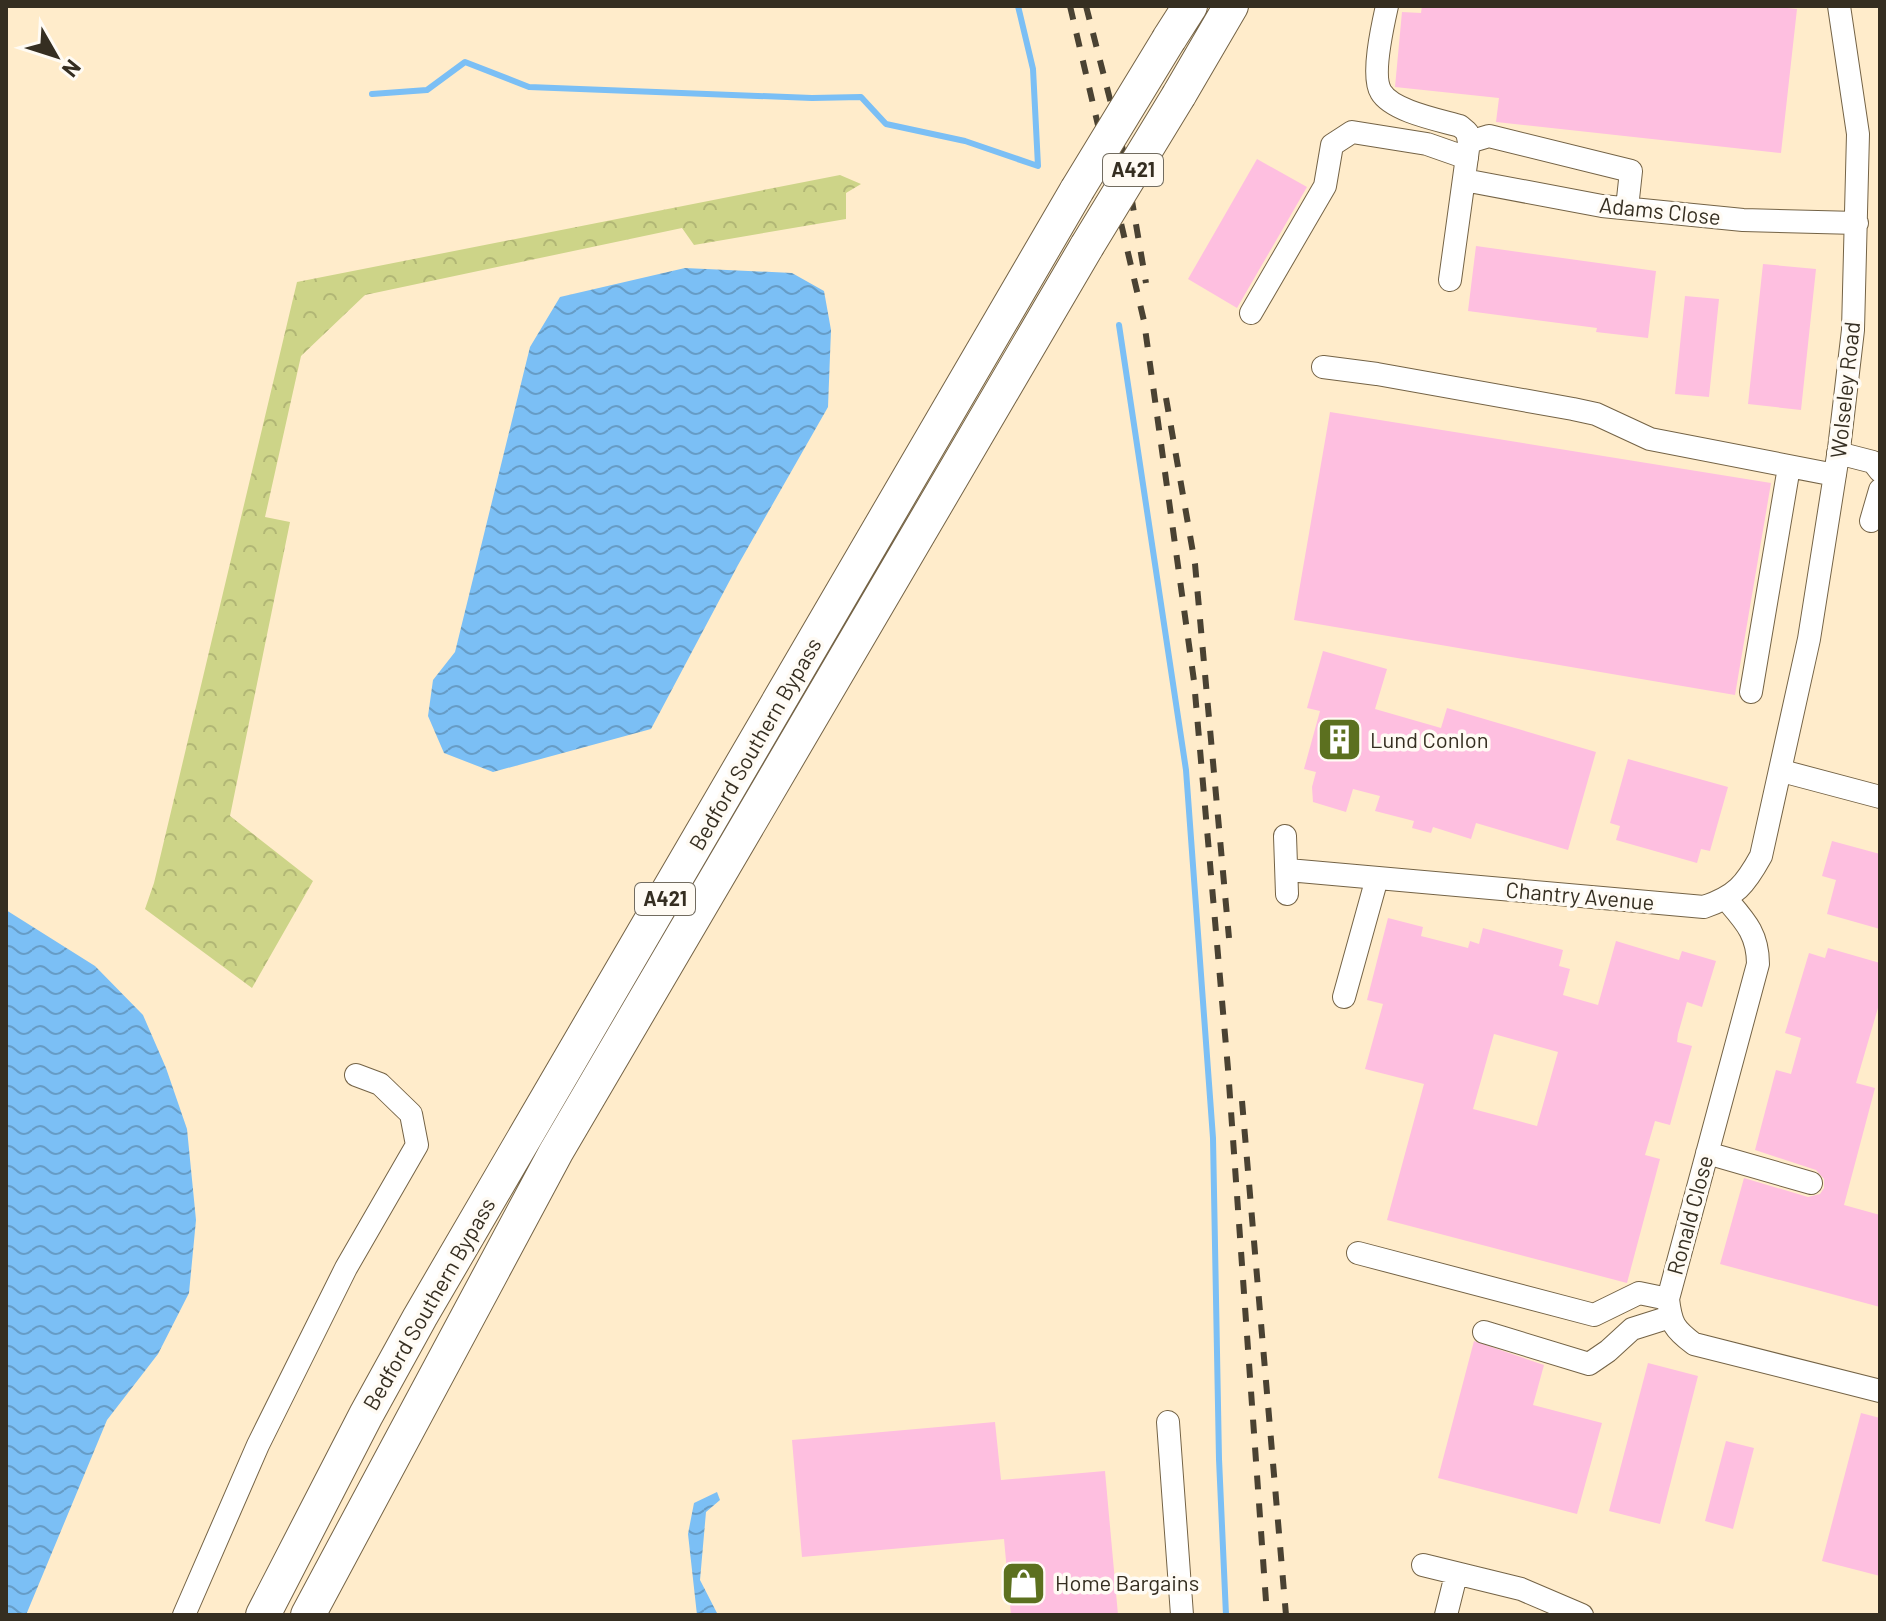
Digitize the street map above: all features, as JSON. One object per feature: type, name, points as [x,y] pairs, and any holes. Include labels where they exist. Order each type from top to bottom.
[{"type":"highway","name":"Bedford Southern Bypass","points":[[263,1615],[420,1317],[1077,190],[1190,6]]},
{"type":"highway","name":"Bedford Southern Bypass","points":[[308,1615],[556,1152],[1231,6]]},
{"type":"street","points":[[1387,6],[1377,80],[1381,93],[1391,103],[1460,126],[1467,132],[1467,160],[1450,280]]},
{"type":"street","name":"Wolseley Road","points":[[1782,771],[1809,639],[1837,464],[1853,330],[1857,223],[1869,133],[1839,6]]},
{"type":"street","points":[[1251,313],[1325,186],[1332,145],[1352,132],[1427,144],[1467,160]]},
{"type":"street","points":[[1467,160],[1489,136],[1631,171],[1627,208]]},
{"type":"street","name":"Adams Close","points":[[1467,160],[1627,208],[1743,220],[1857,223]]},
{"type":"street","points":[[1323,367],[1573,409],[1596,414],[1650,439],[1789,467],[1873,462],[1880,471]]},
{"type":"street","points":[[1751,692],[1789,467]]},
{"type":"street","points":[[1871,521],[1880,490]]},
{"type":"street","points":[[1727,900],[1747,882],[1761,856],[1782,771],[1880,797]]},
{"type":"street","points":[[1285,836],[1287,894]]},
{"type":"street","name":"Chantry Avenue","points":[[1288,870],[1704,907],[1727,900]]},
{"type":"street","points":[[1344,997],[1377,878]]},
{"type":"street","name":"Ronald Close","points":[[1669,1308],[1758,964],[1758,945],[1747,924],[1727,900]]},
{"type":"street","points":[[184,1615],[258,1445],[346,1268],[417,1145],[411,1114],[380,1084],[356,1075]]},
{"type":"street","points":[[1707,1153],[1811,1183]]},
{"type":"street","points":[[1358,1253],[1594,1315],[1639,1293],[1669,1308],[1676,1331],[1694,1344],[1880,1391]]},
{"type":"street","points":[[1484,1332],[1589,1364],[1632,1329],[1669,1308]]},
{"type":"street","points":[[1168,1422],[1182,1615]]},
{"type":"street","points":[[1423,1565],[1521,1589],[1582,1615]]},
{"type":"street","points":[[1446,1615],[1456,1575]]},
{"type":"green space","points":[[840,175],[861,184],[846,193],[846,219],[694,245],[682,228],[365,295],[301,356],[265,517],[290,522],[230,816],[313,881],[252,988],[145,909],[154,883],[297,282]]},
{"type":"water","points":[[685,268],[792,273],[824,291],[831,330],[828,407],[738,565],[651,729],[493,772],[444,753],[428,716],[433,680],[455,652],[530,347],[560,297]]},
{"type":"water","points":[[6,910],[95,966],[143,1015],[187,1129],[196,1220],[189,1293],[158,1354],[107,1420],[26,1615],[6,1615]]},
{"type":"water","points":[[717,1492],[720,1500],[706,1512],[700,1580],[718,1615],[697,1615],[688,1534],[694,1503]]},
{"type":"building","points":[[1422,6],[1767,6],[1797,9],[1781,153],[1496,122],[1499,98],[1395,87],[1402,12],[1421,13]]},
{"type":"building","points":[[1257,159],[1307,187],[1237,308],[1188,279]]},
{"type":"building","points":[[1476,246],[1656,271],[1648,338],[1468,311]]},
{"type":"building","points":[[1763,264],[1816,269],[1801,410],[1748,404]]},
{"type":"building","points":[[1685,296],[1719,299],[1709,397],[1675,394]]},
{"type":"building","points":[[1330,412],[1771,483],[1735,695],[1294,620]]},
{"type":"building","points":[[1323,651],[1387,669],[1375,709],[1441,728],[1447,708],[1596,752],[1568,850],[1476,823],[1471,839],[1433,827],[1431,833],[1412,828],[1414,821],[1375,811],[1380,796],[1353,789],[1346,812],[1313,802],[1312,787],[1316,772],[1304,769],[1320,711],[1307,708]]},
{"type":"building","points":[[1628,759],[1728,787],[1710,851],[1701,849],[1697,863],[1616,840],[1620,826],[1610,823]]},
{"type":"building","points":[[1832,841],[1880,854],[1880,929],[1827,914],[1836,880],[1822,876]]},
{"type":"building","points":[[1388,918],[1423,927],[1421,936],[1468,948],[1470,941],[1479,944],[1483,928],[1563,950],[1559,966],[1570,969],[1563,995],[1598,1005],[1616,941],[1679,960],[1682,951],[1716,961],[1702,1007],[1687,1002],[1678,1034],[1677,1042],[1692,1046],[1670,1125],[1655,1121],[1645,1155],[1660,1159],[1627,1283],[1387,1220],[1424,1084],[1365,1069],[1383,1004],[1367,1000]],"holes":[[[1494,1034],[1558,1052],[1537,1126],[1473,1109]]]},
{"type":"building","points":[[1828,948],[1880,963],[1880,1001],[1856,1083],[1875,1088],[1844,1205],[1880,1215],[1880,1307],[1720,1264],[1744,1178],[1808,1197],[1820,1194],[1824,1188],[1824,1179],[1816,1170],[1755,1150],[1776,1070],[1791,1074],[1801,1038],[1785,1033],[1809,953],[1825,958]]},
{"type":"building","points":[[1474,1341],[1544,1365],[1533,1405],[1602,1423],[1577,1514],[1438,1478]]},
{"type":"building","points":[[1648,1363],[1698,1376],[1660,1524],[1609,1511]]},
{"type":"building","points":[[1861,1413],[1880,1418],[1880,1576],[1822,1561]]},
{"type":"building","points":[[995,1422],[1001,1480],[1105,1471],[1118,1615],[1011,1615],[1004,1539],[802,1557],[792,1440]]},
{"type":"building","points":[[1726,1441],[1754,1448],[1733,1529],[1705,1521]]},
{"type":"waterway","points":[[372,94],[427,90],[465,62],[529,87],[812,98],[861,97],[886,124],[965,141],[1038,166],[1033,69],[1018,6]]},
{"type":"waterway","points":[[1119,325],[1186,770],[1213,1138],[1219,1459],[1226,1615]]},
{"type":"railway","points":[[1070,6],[1144,321],[1194,681],[1228,1069],[1267,1615]]},
{"type":"railway","points":[[1086,6],[1124,154],[1146,283]]},
{"type":"railway","points":[[1166,398],[1195,564],[1229,938]]},
{"type":"railway","points":[[1242,1101],[1286,1615]]},
{"type":"place","name":"Lund Conlon","points":[[1339,740]]},
{"type":"place","name":"Home Bargains","points":[[1024,1583]]}]
